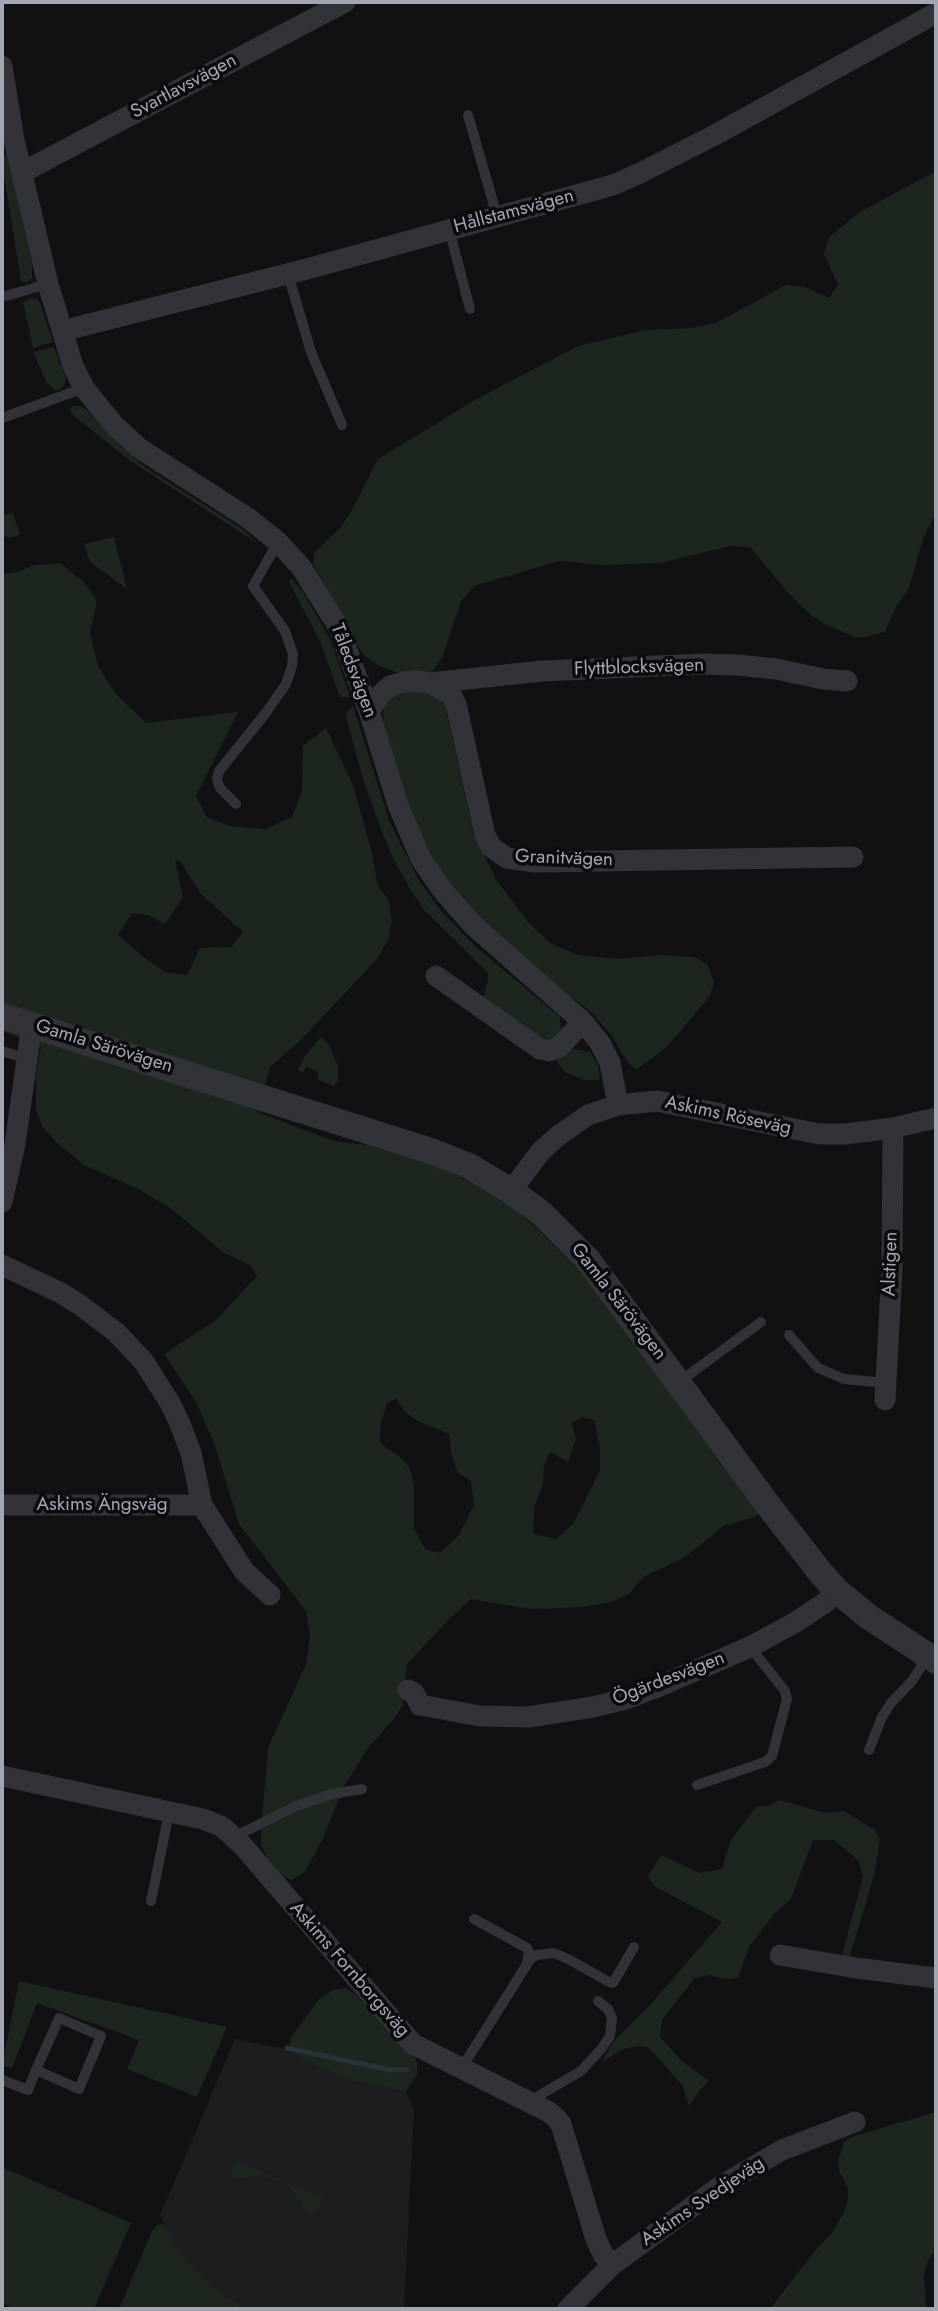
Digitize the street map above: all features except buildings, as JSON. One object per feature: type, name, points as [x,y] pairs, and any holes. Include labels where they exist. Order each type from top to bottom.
[{"type":"street","name":"Svartlavsvägen","points":[[23,172],[345,2]]},
{"type":"street","name":"Hållstamsvägen","points":[[62,331],[288,274],[602,188],[640,173],[713,136],[936,13]]},
{"type":"street","name":"Tåledsvägen","points":[[2,66],[12,129],[48,284],[74,366],[85,388],[114,425],[139,448],[248,518],[278,542],[301,568],[339,628],[369,711],[398,805],[421,859],[457,907],[488,940],[583,1022],[600,1043],[610,1063],[618,1105]]},
{"type":"street","name":"Flyttblocksvägen","points":[[429,683],[542,671],[704,664],[776,669],[847,681]]},
{"type":"street","points":[[369,711],[390,686],[402,682],[429,683]]},
{"type":"street","name":"Granitvägen","points":[[429,683],[443,689],[456,704],[485,835],[491,847],[506,858],[536,862],[853,857]]},
{"type":"street","points":[[436,975],[540,1049],[549,1051],[559,1047],[583,1022]]},
{"type":"street","name":"Gamla Särövägen","points":[[2,1016],[431,1151],[469,1166],[511,1191],[541,1213],[589,1259],[802,1551],[836,1590],[869,1617],[932,1658]]},
{"type":"street","points":[[2,1202],[15,1144],[32,1024]]},
{"type":"street","name":"Askims Röseväg","points":[[511,1191],[541,1151],[558,1136],[588,1115],[618,1105],[657,1101],[819,1134],[846,1135],[936,1118]]},
{"type":"street","name":"Alstigen","points":[[885,1392],[892,1269],[893,1128]]},
{"type":"street","points":[[2,1265],[80,1305],[117,1333],[144,1362],[180,1424],[191,1453],[202,1505],[244,1570],[270,1595]]},
{"type":"street","name":"Askims Ängsväg","points":[[2,1504],[202,1505]]},
{"type":"street","name":"Ögärdesvägen","points":[[408,1690],[414,1693],[420,1705],[480,1716],[528,1717],[560,1714],[626,1699],[750,1647],[796,1622],[826,1602],[836,1590]]},
{"type":"street","name":"Askims Fornborgsväg","points":[[2,1776],[221,1826],[234,1837],[413,2044],[550,2112],[561,2123],[596,2239],[612,2265]]},
{"type":"street","points":[[780,1955],[936,1978]]},
{"type":"street","name":"Askims Svedjeväg","points":[[568,2309],[612,2265],[692,2204],[782,2150],[855,2122]]},
{"type":"lane","points":[[468,115],[497,216]]},
{"type":"lane","points":[[449,229],[470,309]]},
{"type":"lane","points":[[288,274],[310,352],[342,425]]},
{"type":"lane","points":[[2,297],[48,284]]},
{"type":"lane","points":[[2,418],[85,388]]},
{"type":"lane","points":[[236,804],[220,788],[217,779],[219,771],[265,715],[286,684],[292,666],[293,654],[285,631],[253,586],[278,542]]},
{"type":"lane","points":[[2,1051],[27,1059]]},
{"type":"lane","points":[[679,1382],[761,1322]]},
{"type":"lane","points":[[789,1335],[818,1368],[885,1392]]},
{"type":"lane","points":[[697,1785],[765,1762],[772,1756],[787,1699],[785,1691],[750,1647]]},
{"type":"lane","points":[[869,1750],[882,1717],[891,1703],[932,1658]]},
{"type":"lane","points":[[234,1837],[294,1807],[332,1794],[362,1789]]},
{"type":"lane","points":[[151,1901],[169,1813]]},
{"type":"lane","points":[[461,2069],[527,1962],[529,1952],[527,1948],[474,1919]]},
{"type":"lane","points":[[527,1962],[537,1955],[554,1954],[613,1983],[634,1947]]},
{"type":"lane","points":[[528,2102],[581,2071],[602,2048],[610,2036],[612,2018],[608,2009],[598,2001]]},
{"type":"lane","points":[[2,2080],[28,2090],[36,2070],[59,2018],[101,2036],[79,2089],[36,2070]]},
{"type":"shaded area","points":[[7,154],[32,265],[32,278],[26,283],[21,281],[2,163],[2,156]]},
{"type":"shaded area","points":[[936,171],[936,512],[923,539],[909,588],[896,607],[885,632],[855,637],[827,625],[811,615],[789,594],[750,547],[731,546],[660,563],[605,565],[559,561],[474,586],[461,601],[443,656],[433,671],[419,674],[396,672],[379,666],[362,653],[313,564],[315,552],[341,527],[351,512],[378,459],[475,400],[578,346],[645,330],[692,328],[716,323],[786,285],[805,287],[829,298],[838,285],[824,254],[829,237],[860,212]]},
{"type":"shaded area","points":[[30,298],[37,299],[40,303],[53,342],[33,348],[23,302]]},
{"type":"shaded area","points":[[54,347],[66,378],[63,387],[56,391],[47,383],[33,352]]},
{"type":"shaded area","points":[[74,406],[86,409],[119,445],[145,467],[241,528],[260,545],[129,460],[73,415],[69,409]]},
{"type":"shaded area","points":[[13,513],[20,535],[9,538],[2,535],[2,515]]},
{"type":"shaded area","points":[[114,537],[127,589],[90,562],[84,544]]},
{"type":"shaded area","points":[[60,563],[85,583],[97,601],[90,632],[98,666],[117,695],[146,723],[238,712],[196,796],[207,817],[230,826],[265,829],[292,817],[302,791],[303,746],[326,728],[353,785],[372,853],[378,886],[388,899],[392,921],[388,940],[376,960],[301,1040],[270,1067],[257,1112],[334,1141],[367,1145],[439,1166],[508,1202],[578,1268],[761,1510],[757,1516],[724,1526],[685,1557],[643,1577],[630,1593],[614,1601],[584,1607],[530,1609],[471,1599],[407,1664],[403,1705],[369,1747],[344,1786],[324,1836],[305,1872],[291,1880],[282,1876],[261,1845],[262,1819],[268,1748],[306,1664],[310,1636],[306,1611],[239,1524],[214,1443],[196,1402],[164,1354],[216,1320],[257,1276],[251,1266],[223,1252],[169,1207],[138,1189],[84,1165],[55,1141],[42,1126],[36,1109],[36,1075],[41,1046],[2,1031],[2,574],[35,565]],"holes":[[[175,860],[181,862],[200,893],[243,932],[231,947],[200,948],[187,975],[165,972],[118,935],[132,913],[148,915],[165,924],[183,897]],[[396,1399],[406,1413],[449,1434],[451,1454],[458,1473],[471,1481],[474,1505],[459,1535],[440,1553],[425,1549],[414,1528],[414,1486],[410,1468],[380,1441],[387,1403]],[[582,1417],[594,1420],[600,1448],[600,1471],[573,1524],[556,1539],[533,1534],[534,1508],[543,1484],[544,1465],[550,1452],[568,1462],[576,1439],[572,1423]]]},
{"type":"shaded area","points":[[291,578],[303,592],[331,641],[350,697],[340,697],[320,641],[289,582]]},
{"type":"shaded area","points":[[416,690],[435,695],[445,705],[474,836],[497,881],[528,922],[550,943],[578,955],[618,959],[660,955],[694,957],[707,964],[714,982],[710,996],[667,1047],[637,1069],[628,1063],[612,1036],[592,1013],[531,965],[466,905],[429,854],[410,812],[384,731],[385,703],[400,691]]},
{"type":"shaded area","points":[[353,706],[389,820],[418,879],[441,911],[476,947],[560,1017],[561,1033],[549,1042],[483,999],[488,973],[425,911],[410,889],[390,852],[366,789],[347,721],[346,713]]},
{"type":"shaded area","points":[[321,1037],[329,1045],[338,1066],[338,1081],[334,1086],[317,1079],[319,1072],[306,1067],[302,1073],[298,1069]]},
{"type":"shaded area","points":[[568,1048],[590,1052],[598,1065],[600,1080],[584,1080],[560,1067],[556,1058]]},
{"type":"shaded area","points":[[779,1800],[826,1813],[844,1811],[875,1830],[880,1839],[874,1876],[849,1959],[841,1958],[863,1877],[859,1861],[834,1840],[813,1840],[791,1899],[774,1914],[749,1947],[738,1978],[725,1979],[710,1975],[695,1978],[662,2020],[660,2037],[682,2061],[709,2081],[689,2106],[683,2086],[648,2047],[624,2049],[601,2062],[615,2040],[649,2006],[722,1922],[654,1886],[648,1877],[661,1855],[700,1873],[722,1869],[731,1840],[757,1806],[770,1806]]},
{"type":"shaded area","points":[[19,1981],[227,2027],[197,2097],[127,2069],[139,2040],[37,2003],[12,2068],[2,2066]]},
{"type":"shaded area","points":[[345,1988],[354,1993],[390,2032],[410,2049],[417,2062],[417,2075],[406,2091],[351,2080],[288,2050],[290,2039],[319,1999],[333,1990]]},
{"type":"shaded area","points":[[235,2039],[340,2060],[381,2073],[406,2091],[414,2110],[404,2309],[240,2309],[239,2304],[215,2289],[193,2269],[175,2245],[160,2215]]},
{"type":"shaded area","points":[[936,2112],[936,2248],[928,2261],[924,2276],[926,2309],[770,2309],[832,2233],[844,2212],[848,2188],[840,2173],[838,2161],[844,2142],[854,2136]]},
{"type":"shaded area","points":[[236,2161],[323,2198],[315,2213],[309,2213],[288,2185],[277,2180],[262,2175],[238,2179],[230,2177]]},
{"type":"shaded area","points":[[2,2167],[131,2223],[94,2309],[15,2309],[2,2303]]},
{"type":"shaded area","points":[[162,2223],[193,2269],[215,2289],[239,2304],[240,2309],[119,2309],[152,2231]]},
{"type":"waterway","points":[[287,2048],[392,2070],[407,2070]]}]
